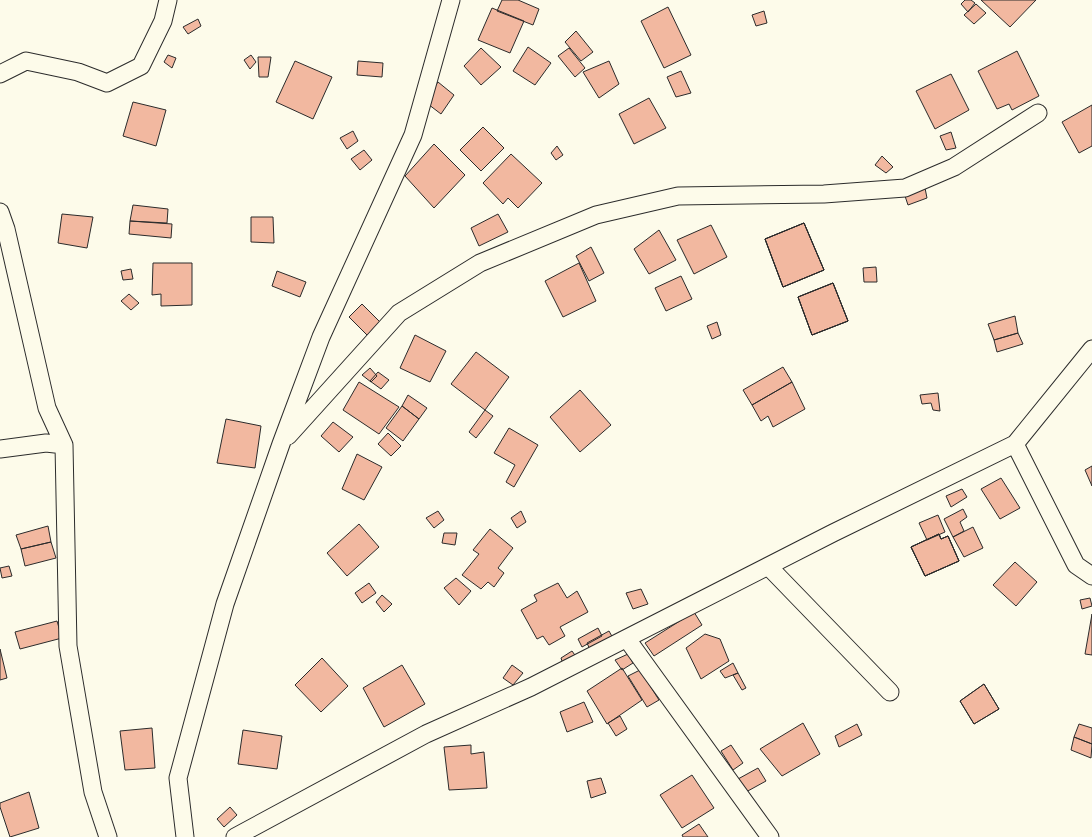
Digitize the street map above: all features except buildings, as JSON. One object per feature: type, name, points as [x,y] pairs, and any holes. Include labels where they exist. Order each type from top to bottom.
[{"type":"street","points":[[0,74],[26,61],[78,72],[107,83],[140,66],[163,21],[168,0]]},
{"type":"street","points":[[185,837],[178,778],[225,604],[281,444],[321,337],[413,135],[451,0]]},
{"type":"street","points":[[281,444],[399,313],[480,263],[596,215],[678,196],[824,194],[905,188],[954,167],[1038,113]]},
{"type":"street","points":[[0,212],[47,408],[64,445],[68,646],[93,792],[108,837]]},
{"type":"street","points":[[235,837],[426,734],[531,687],[769,567],[833,533],[1015,444],[1092,349]]},
{"type":"street","points":[[0,449],[46,443],[64,445]]},
{"type":"street","points":[[1015,444],[1076,565],[1092,576]]},
{"type":"street","points":[[769,567],[890,692]]},
{"type":"street","points":[[627,639],[770,837]]}]
